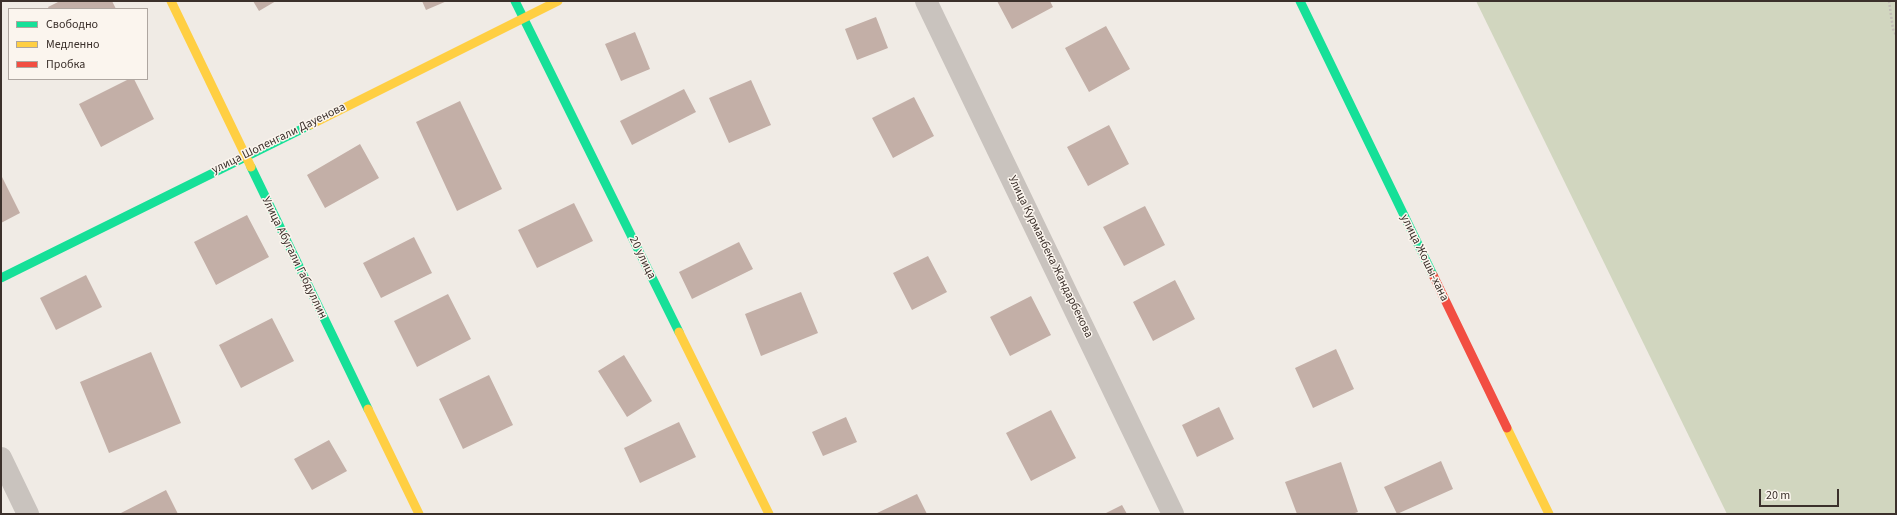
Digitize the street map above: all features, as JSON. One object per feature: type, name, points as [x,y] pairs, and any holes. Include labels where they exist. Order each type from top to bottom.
[{"type":"street","name":"Улица Абугали Габдуллин","points":[[170,1],[419,514]]},
{"type":"street","name":"20 улица","points":[[516,1],[769,514]]},
{"type":"street","name":"улица Шопенгали Дауенова","points":[[1,278],[558,1]]},
{"type":"street","name":"Улица Курманбека Жандарбекова","points":[[926,1],[1173,514]]},
{"type":"street","name":"улица Жошы-хана","points":[[1300,1],[1549,514]]},
{"type":"street","points":[[1,458],[28,514]]},
{"type":"path","points":[[1889,1],[1893,29],[1896,35]]},
{"type":"green space","points":[[1476,1],[1896,1],[1896,514],[1727,514]]},
{"type":"building","points":[[60,1],[112,1],[116,8],[48,8]]},
{"type":"building","points":[[253,1],[276,1],[259,11]]},
{"type":"building","points":[[422,1],[447,1],[426,10]]},
{"type":"building","points":[[997,1],[1050,1],[1053,7],[1012,29]]},
{"type":"building","points":[[876,17],[888,48],[857,60],[845,29]]},
{"type":"building","points":[[1106,26],[1130,69],[1089,92],[1065,48]]},
{"type":"building","points":[[635,32],[650,69],[621,81],[605,44]]},
{"type":"building","points":[[127,80],[134,80],[154,119],[101,147],[79,104]]},
{"type":"building","points":[[751,80],[771,125],[729,143],[709,98]]},
{"type":"building","points":[[684,89],[696,112],[632,145],[620,121]]},
{"type":"building","points":[[914,97],[934,136],[893,158],[872,118]]},
{"type":"building","points":[[460,101],[502,189],[457,211],[416,122]]},
{"type":"building","points":[[1109,125],[1129,164],[1088,186],[1067,147]]},
{"type":"building","points":[[360,144],[379,178],[325,208],[307,175]]},
{"type":"building","points":[[1,175],[20,213],[1,223]]},
{"type":"building","points":[[574,203],[593,241],[537,268],[518,230]]},
{"type":"building","points":[[1145,206],[1165,245],[1124,266],[1103,227]]},
{"type":"building","points":[[247,215],[269,257],[216,285],[194,242]]},
{"type":"building","points":[[414,237],[432,273],[381,298],[363,263]]},
{"type":"building","points":[[739,242],[753,269],[692,299],[679,272]]},
{"type":"building","points":[[928,256],[947,292],[912,310],[893,273]]},
{"type":"building","points":[[86,275],[102,307],[56,330],[40,298]]},
{"type":"building","points":[[1175,280],[1195,319],[1153,341],[1133,302]]},
{"type":"building","points":[[801,292],[818,333],[761,356],[745,314]]},
{"type":"building","points":[[448,294],[471,339],[417,367],[394,321]]},
{"type":"building","points":[[1031,296],[1051,335],[1010,356],[990,317]]},
{"type":"building","points":[[272,318],[294,361],[241,388],[219,345]]},
{"type":"building","points":[[1336,349],[1354,389],[1313,408],[1295,368]]},
{"type":"building","points":[[151,352],[181,423],[109,453],[80,382]]},
{"type":"building","points":[[624,355],[652,401],[627,417],[598,371]]},
{"type":"building","points":[[489,375],[513,425],[463,449],[439,399]]},
{"type":"building","points":[[1219,407],[1234,439],[1197,457],[1182,425]]},
{"type":"building","points":[[1051,410],[1076,458],[1031,481],[1006,433]]},
{"type":"building","points":[[846,417],[857,442],[823,456],[812,432]]},
{"type":"building","points":[[679,422],[696,457],[640,483],[624,448]]},
{"type":"building","points":[[329,440],[347,471],[312,490],[294,459]]},
{"type":"building","points":[[1441,461],[1453,489],[1397,514],[1384,487]]},
{"type":"building","points":[[1341,462],[1358,512],[1352,514],[1297,514],[1285,482]]},
{"type":"building","points":[[166,490],[178,514],[119,514]]},
{"type":"building","points":[[917,494],[927,514],[875,514]]},
{"type":"building","points":[[1122,505],[1127,514],[1104,514]]},
{"type":"traffic: fast","points":[[515,1],[679,332]]},
{"type":"traffic: fast","points":[[1300,1],[1433,275]]},
{"type":"traffic: fast","points":[[1,278],[310,125]]},
{"type":"traffic: fast","points":[[251,167],[368,409]]},
{"type":"traffic: slow","points":[[171,1],[251,167]]},
{"type":"traffic: slow","points":[[310,125],[558,1]]},
{"type":"traffic: slow","points":[[679,332],[769,514]]},
{"type":"traffic: slow","points":[[368,409],[419,514]]},
{"type":"traffic: slow","points":[[1507,428],[1549,514]]},
{"type":"traffic: jam","points":[[1433,275],[1507,428]]}]
